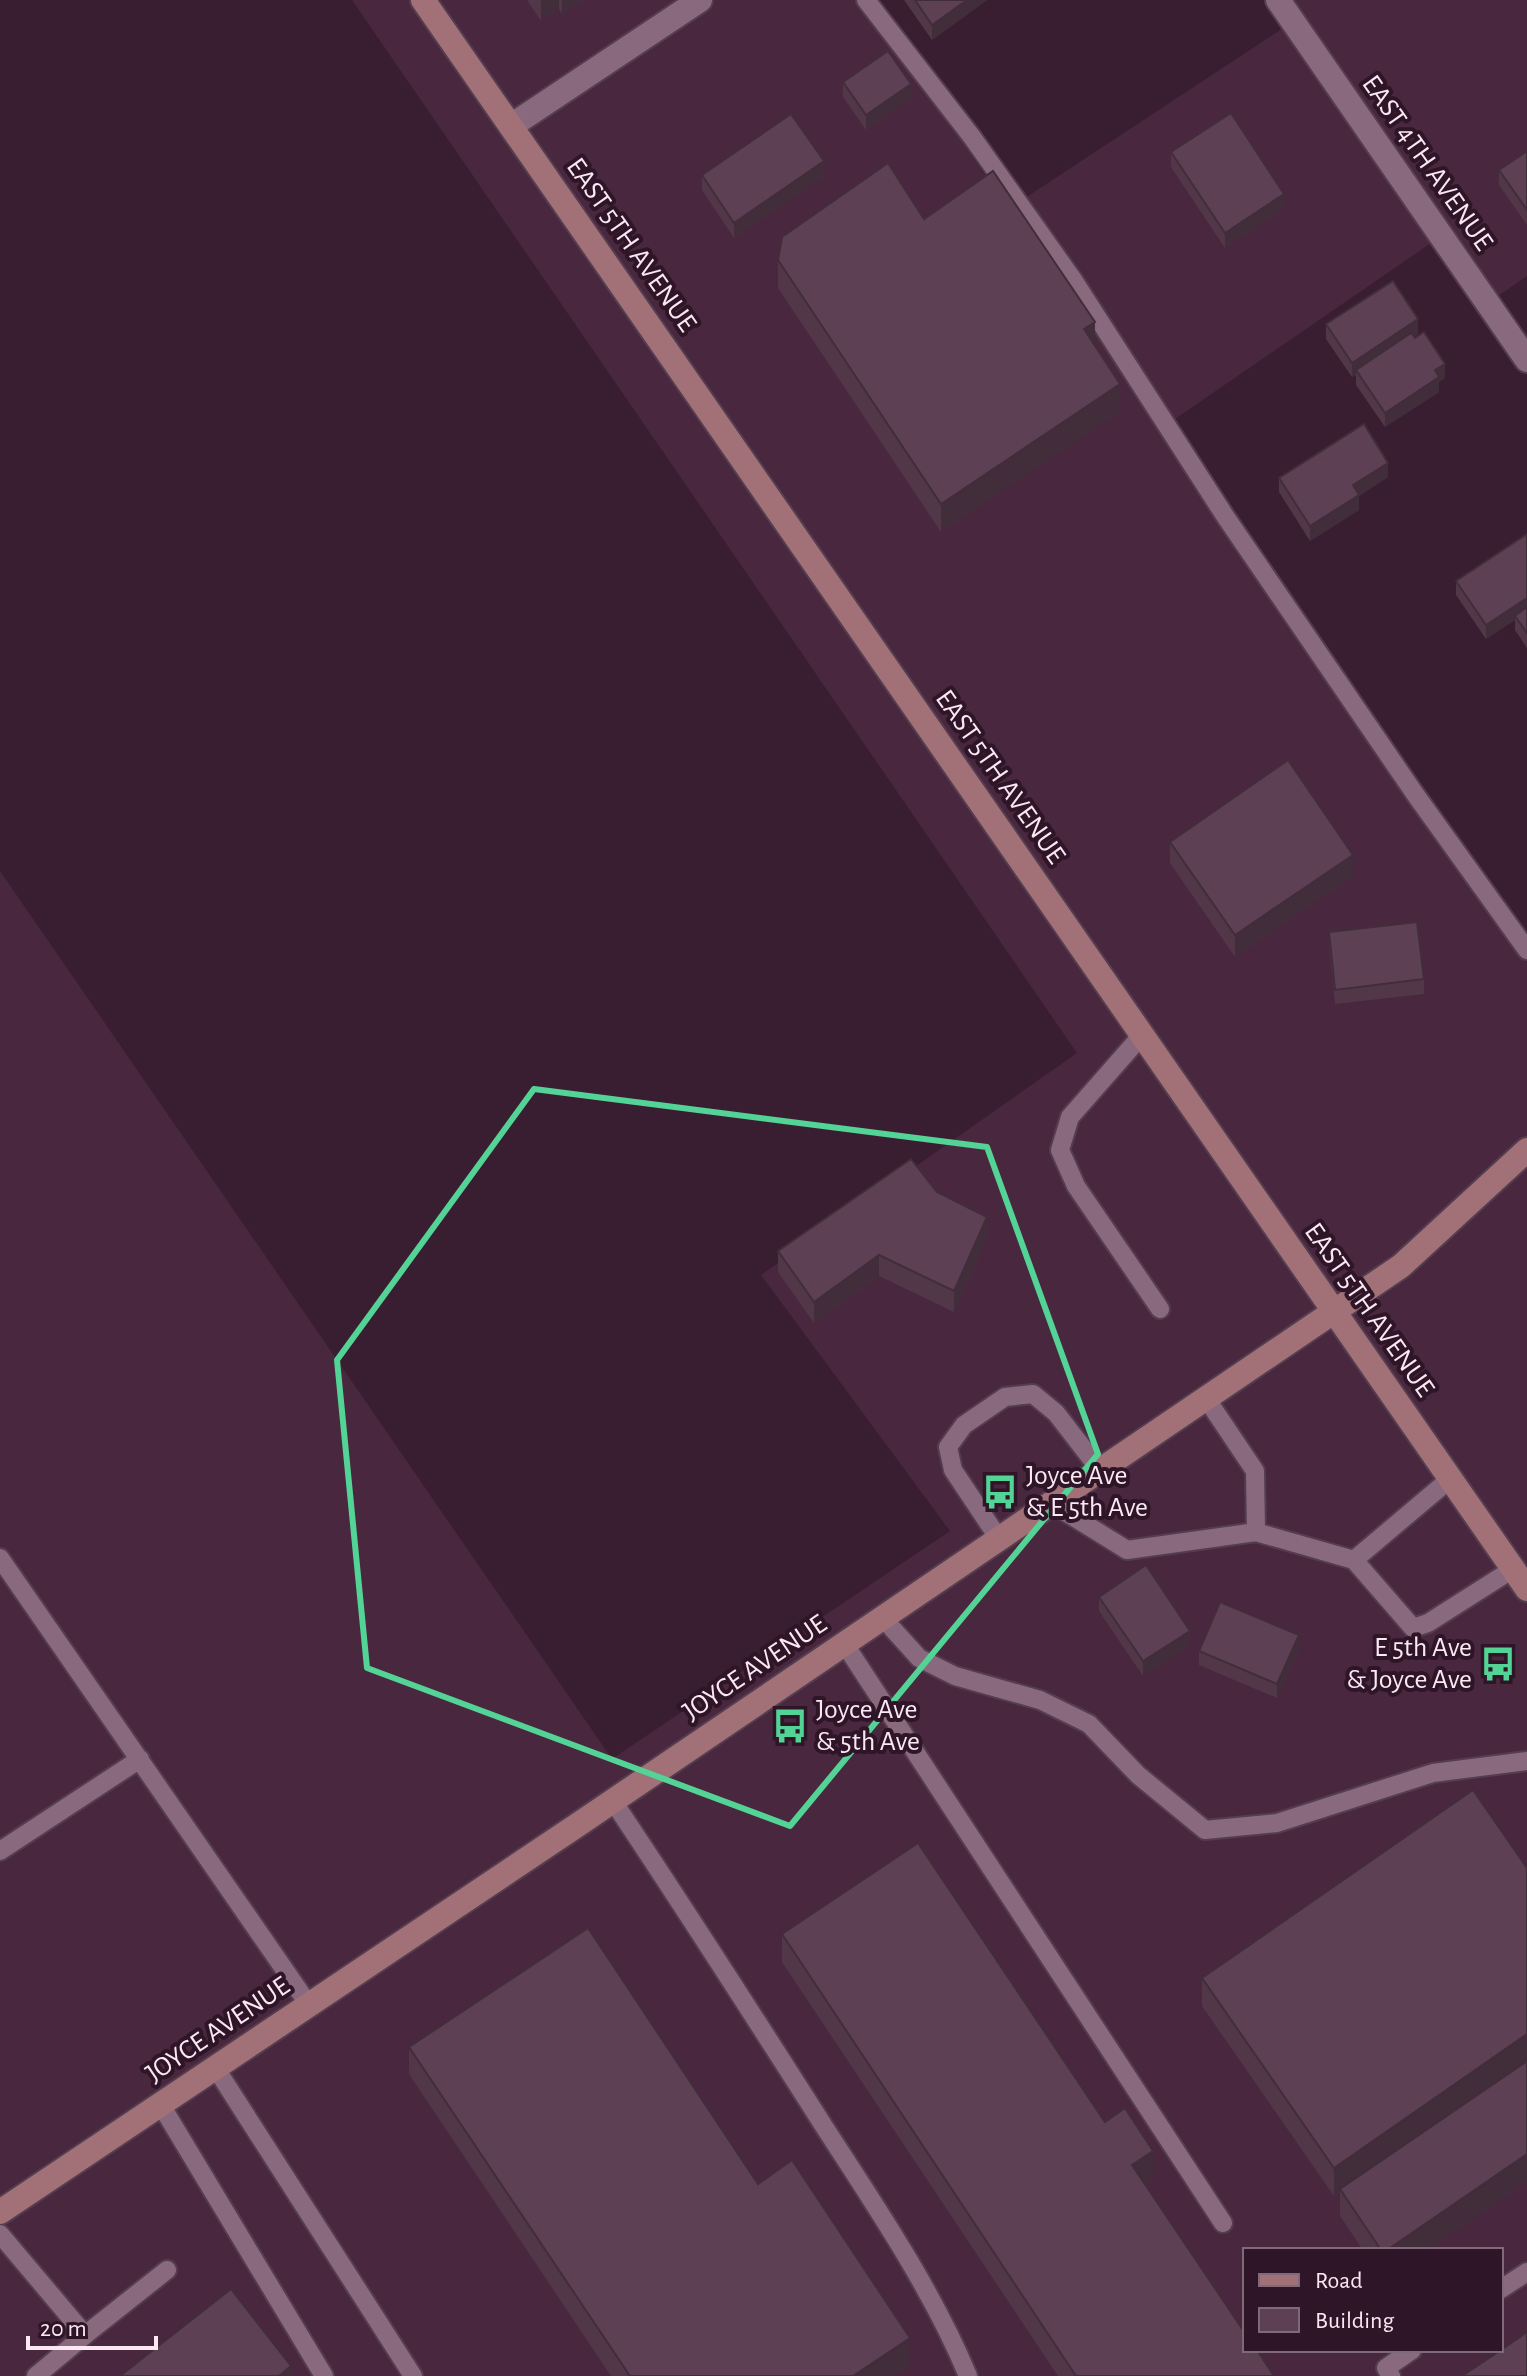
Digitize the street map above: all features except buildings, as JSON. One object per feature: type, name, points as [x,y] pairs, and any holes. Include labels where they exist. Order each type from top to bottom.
[{"type":"main road","name":"EAST 5TH AVENUE","points":[[423,0],[1520,1579]]},
{"type":"main road","name":"JOYCE AVENUE","points":[[0,2212],[613,1801],[1401,1266],[1527,1150]]},
{"type":"street","points":[[511,126],[700,0]]},
{"type":"street","name":"EAST 4TH AVENUE","points":[[1278,0],[1527,360]]},
{"type":"lane","points":[[866,0],[972,137],[1074,281],[1225,516],[1415,794],[1527,950]]},
{"type":"lane","points":[[1142,1035],[1070,1117],[1060,1150],[1076,1186],[1160,1309]]},
{"type":"lane","points":[[999,1539],[953,1470],[948,1447],[964,1425],[1005,1397],[1033,1394],[1056,1413],[1100,1470]]},
{"type":"lane","points":[[1206,1398],[1255,1471],[1256,1532]]},
{"type":"lane","points":[[1354,1560],[1450,1479]]},
{"type":"lane","points":[[1051,1503],[1127,1550],[1256,1532],[1354,1560],[1413,1628],[1520,1579]]},
{"type":"lane","points":[[0,1558],[309,2005]]},
{"type":"lane","points":[[882,1617],[919,1658],[955,1676],[1040,1700],[1089,1724],[1138,1775],[1205,1830],[1277,1823],[1433,1773],[1527,1761]]},
{"type":"lane","points":[[844,1643],[1223,2223]]},
{"type":"lane","points":[[0,1851],[140,1759]]},
{"type":"lane","points":[[613,1801],[700,1930],[846,2160],[954,2342],[968,2376]]},
{"type":"lane","points":[[215,2067],[413,2376]]},
{"type":"lane","points":[[161,2105],[324,2376]]},
{"type":"lane","points":[[0,2234],[85,2335]]},
{"type":"lane","points":[[36,2376],[167,2270]]},
{"type":"lane","points":[[1503,2288],[1527,2272]]},
{"type":"lane","points":[[1391,2376],[1386,2368],[1409,2352]]},
{"type":"highlighted area","points":[[534,1089],[987,1147],[1098,1454],[790,1826],[367,1668],[337,1360]]},
{"type":"shaded area","points":[[352,0],[871,0],[1007,210],[1297,19],[1282,0],[1527,0],[1527,276],[1495,298],[1450,230],[1159,430],[1527,962],[1527,2376],[0,2376],[0,871],[612,1759],[950,1531],[761,1275],[1077,1053]]},
{"type":"place","name":"Joyce Ave & E 5th Ave","points":[[1000,1492]]},
{"type":"place","name":"E 5th Ave & Joyce Ave","points":[[1498,1664]]},
{"type":"place","name":"Joyce Ave & 5th Ave","points":[[790,1726]]}]
